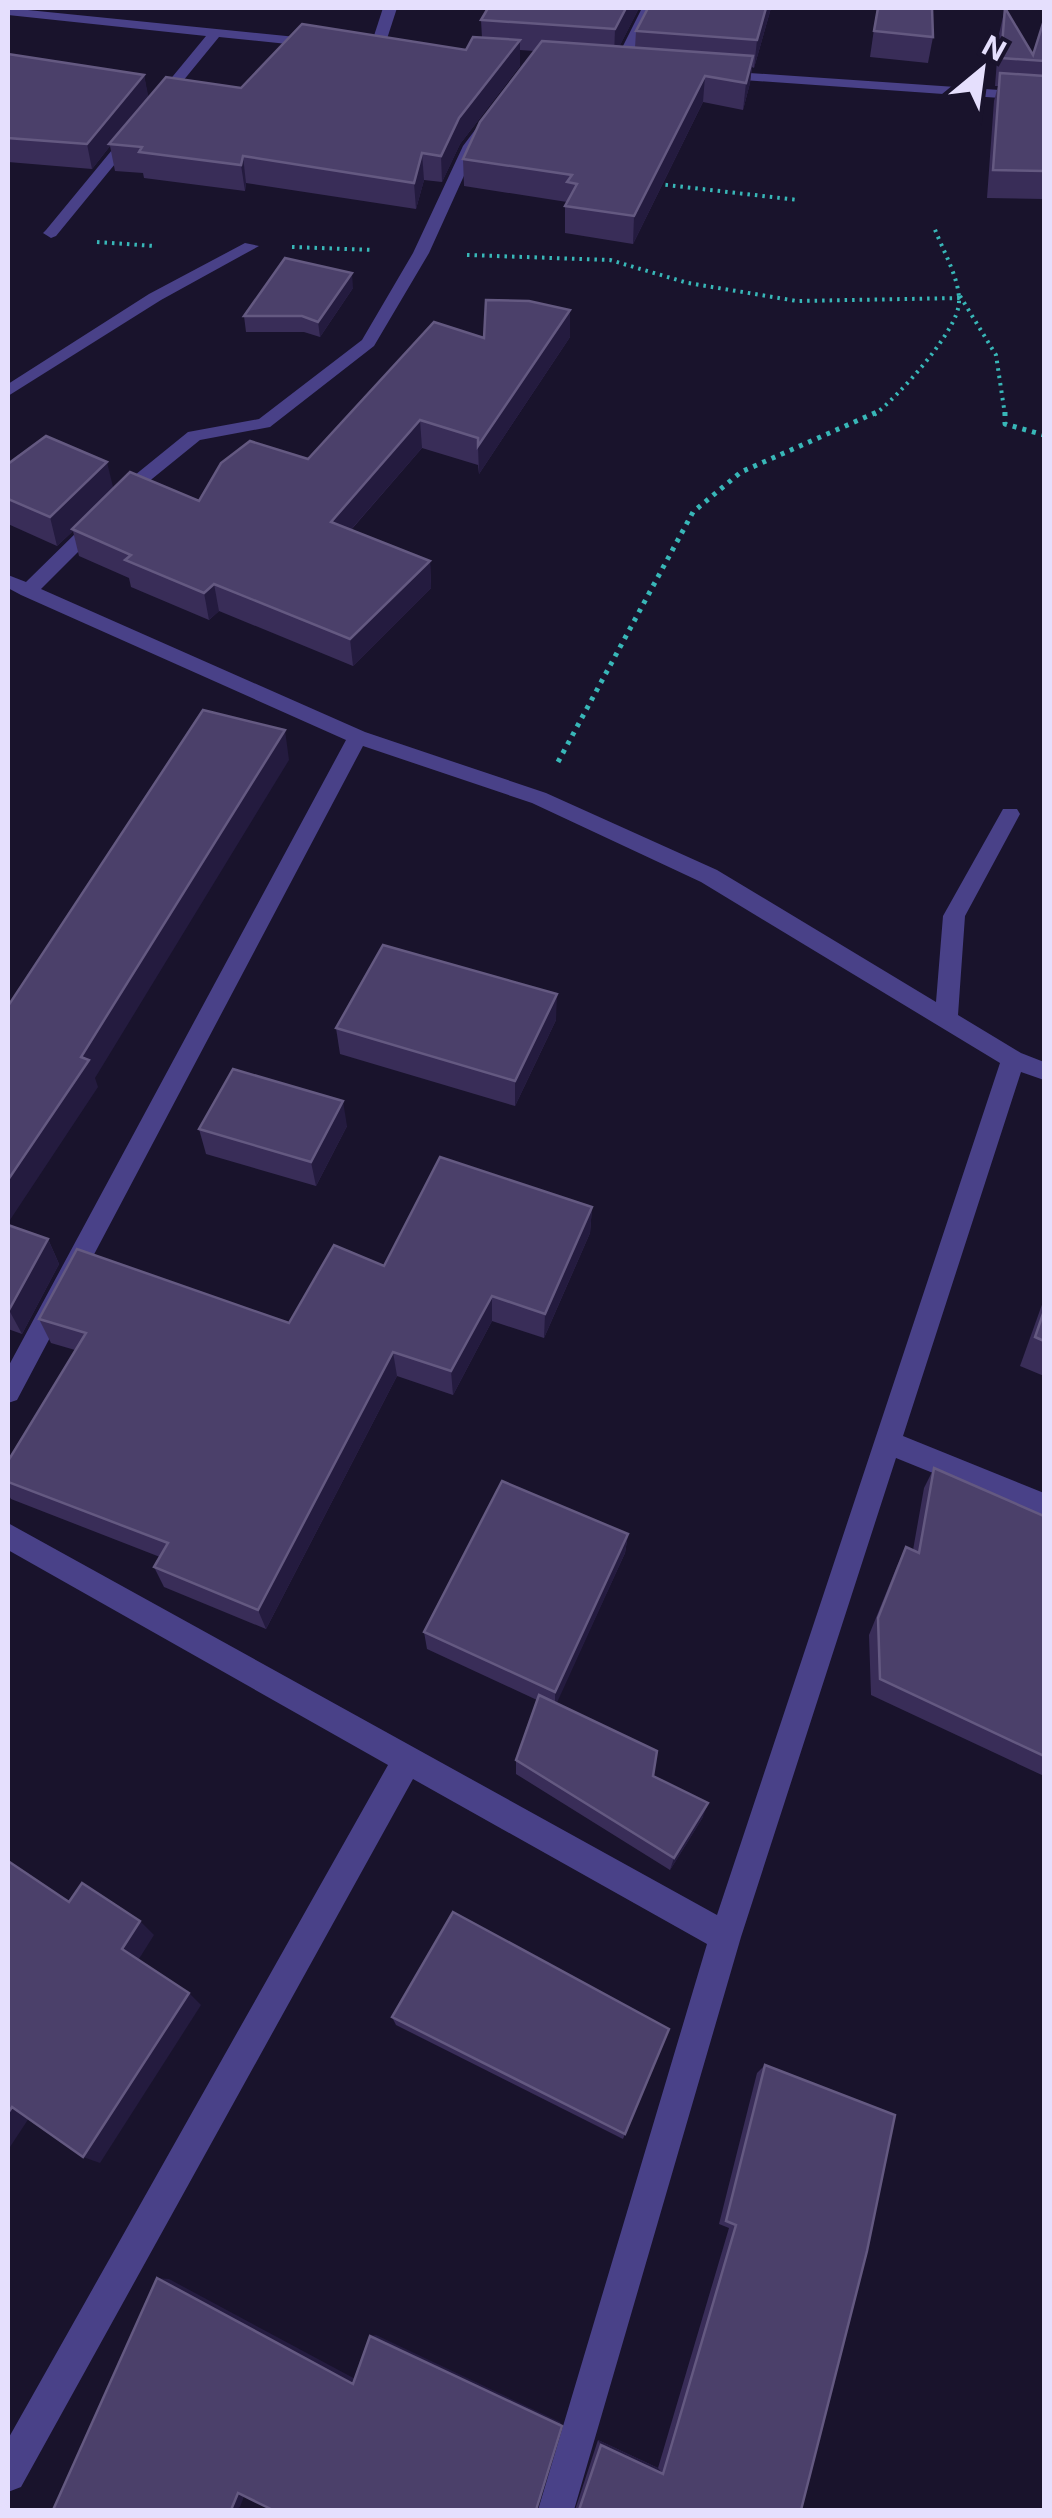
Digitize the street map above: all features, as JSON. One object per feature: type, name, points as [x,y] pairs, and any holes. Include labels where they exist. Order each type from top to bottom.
[{"type":"street","points":[[377,48],[390,8]]},
{"type":"street","points":[[618,68],[648,8]]},
{"type":"street","points":[[8,12],[341,45]]},
{"type":"street","points":[[51,234],[214,35]]},
{"type":"street","points":[[359,47],[396,50]]},
{"type":"street","points":[[602,66],[638,69]]},
{"type":"street","points":[[696,73],[1044,97]]},
{"type":"street","points":[[28,590],[141,479],[194,436],[264,423],[368,343],[421,253],[470,146],[492,118]]},
{"type":"street","points":[[8,391],[155,297],[251,246]]},
{"type":"street","points":[[8,581],[358,738],[539,798],[709,876],[1012,1060],[1044,1071]]},
{"type":"street","points":[[8,1392],[358,738]]},
{"type":"street","points":[[946,1019],[954,916],[1010,814]]},
{"type":"street","points":[[556,2510],[725,1937],[1012,1060]]},
{"type":"street","points":[[887,1442],[1044,1506]]},
{"type":"street","points":[[8,1536],[725,1937]]},
{"type":"street","points":[[8,2474],[407,1760]]},
{"type":"path","points":[[654,183],[798,200]]},
{"type":"path","points":[[934,227],[960,296],[988,334],[1005,376],[1005,424],[1044,435]]},
{"type":"path","points":[[51,234],[124,246],[160,246]]},
{"type":"path","points":[[251,246],[610,260],[688,283],[798,300],[960,296]]},
{"type":"path","points":[[539,798],[693,512],[742,472],[875,414],[898,396],[958,316],[960,296]]},
{"type":"building","points":[[488,8],[626,8],[615,29],[481,20]]},
{"type":"building","points":[[648,8],[766,8],[757,40],[636,31]]},
{"type":"building","points":[[878,8],[932,8],[933,37],[874,31]]},
{"type":"building","points":[[1005,8],[1033,55],[1044,20],[1044,61],[1001,58]]},
{"type":"building","points":[[302,24],[466,50],[473,37],[520,40],[459,118],[441,156],[422,153],[414,183],[243,156],[241,165],[139,152],[142,147],[109,144],[166,77],[241,88]]},
{"type":"building","points":[[542,41],[753,56],[746,83],[705,76],[634,216],[565,206],[577,184],[567,182],[572,175],[463,159],[480,122]]},
{"type":"building","points":[[8,54],[144,75],[87,144],[8,138]]},
{"type":"building","points":[[1000,73],[1044,76],[1044,171],[993,170]]},
{"type":"building","points":[[285,258],[352,273],[318,322],[302,316],[244,316]]},
{"type":"building","points":[[486,300],[529,301],[570,310],[478,446],[478,438],[420,420],[331,522],[430,561],[350,639],[214,584],[204,593],[125,560],[131,555],[72,529],[130,472],[199,501],[221,463],[250,441],[308,459],[434,322],[484,338]]},
{"type":"building","points":[[46,436],[107,462],[50,517],[8,499],[8,464]]},
{"type":"building","points":[[203,710],[285,730],[81,1057],[89,1060],[8,1180],[8,1006]]},
{"type":"building","points":[[383,945],[557,994],[515,1081],[336,1028]]},
{"type":"building","points":[[233,1069],[343,1101],[311,1162],[199,1129]]},
{"type":"building","points":[[440,1157],[592,1207],[545,1314],[492,1296],[451,1371],[393,1352],[258,1610],[154,1567],[168,1543],[8,1482],[8,1461],[86,1333],[39,1319],[77,1249],[289,1323],[334,1245],[384,1266]]},
{"type":"building","points":[[8,1225],[48,1239],[9,1310],[8,1309]]},
{"type":"building","points":[[1044,1311],[1044,1341],[1035,1337]]},
{"type":"building","points":[[934,1468],[1044,1516],[1044,1756],[880,1679],[878,1618],[906,1547],[919,1553]]},
{"type":"building","points":[[502,1481],[628,1534],[555,1692],[424,1632]]},
{"type":"building","points":[[539,1695],[657,1751],[653,1776],[708,1803],[674,1858],[516,1760]]},
{"type":"building","points":[[8,1861],[69,1902],[82,1883],[140,1921],[122,1949],[189,1993],[83,2157],[12,2107],[8,2113]]},
{"type":"building","points":[[453,1912],[669,2029],[625,2134],[392,2017]]},
{"type":"building","points":[[765,2065],[895,2115],[867,2251],[801,2510],[579,2510],[601,2445],[663,2474],[736,2225],[726,2221]]},
{"type":"building","points":[[157,2278],[353,2384],[370,2336],[562,2426],[536,2510],[273,2510],[238,2493],[231,2510],[53,2510]]}]
